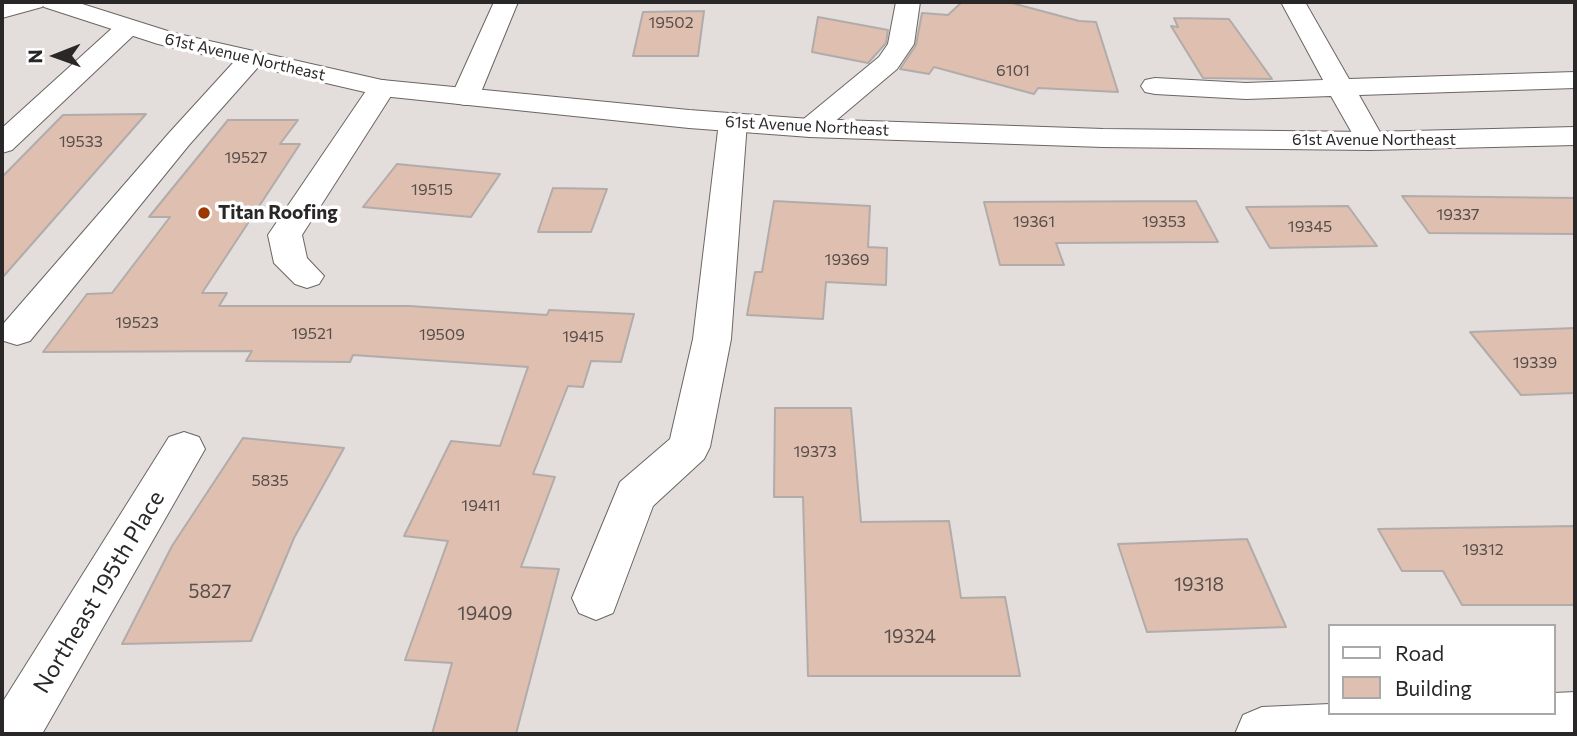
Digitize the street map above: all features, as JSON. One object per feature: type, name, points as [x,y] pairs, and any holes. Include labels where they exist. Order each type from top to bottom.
[{"type":"main road","points":[[2,11],[34,2]]},
{"type":"main road","name":"61st Avenue Northeast","points":[[51,2],[167,39],[382,88],[733,122],[810,128],[1103,138],[1370,141],[1575,136]]},
{"type":"main road","points":[[466,97],[506,2]]},
{"type":"main road","points":[[810,128],[888,63],[901,44],[908,2]]},
{"type":"main road","points":[[1293,2],[1370,141]]},
{"type":"main road","points":[[2,144],[128,27]]},
{"type":"main road","points":[[17,332],[179,139],[251,58]]},
{"type":"main road","points":[[1155,86],[1246,91],[1575,80]]},
{"type":"main road","points":[[307,276],[291,263],[285,234],[382,88]]},
{"type":"main road","points":[[596,598],[635,495],[689,447],[712,339],[733,122]]},
{"type":"main road","name":"Northeast 195th Place","points":[[13,734],[184,449]]},
{"type":"main road","points":[[1262,734],[1575,718]]},
{"type":"building","points":[[962,2],[1008,2],[1079,21],[1096,22],[1118,92],[1038,88],[1034,94],[934,67],[929,74],[900,69],[916,45],[922,13],[948,15]]},
{"type":"building","points":[[704,11],[698,56],[633,56],[643,12]]},
{"type":"building","points":[[818,17],[888,30],[886,43],[868,63],[812,52]]},
{"type":"building","points":[[1174,18],[1229,19],[1272,79],[1203,78],[1171,26],[1178,27]]},
{"type":"building","points":[[146,114],[2,278],[2,177],[63,115]]},
{"type":"building","points":[[228,120],[298,120],[280,144],[300,144],[202,293],[227,293],[219,306],[409,306],[547,315],[549,310],[634,314],[621,362],[591,361],[583,387],[568,386],[533,474],[555,477],[521,567],[559,569],[516,734],[432,734],[452,663],[405,660],[448,541],[404,536],[451,441],[500,446],[528,367],[353,355],[350,362],[246,361],[252,351],[43,352],[87,294],[112,293],[170,217],[149,217]]},
{"type":"building","points":[[397,164],[500,174],[471,217],[363,207]]},
{"type":"building","points":[[553,188],[607,189],[591,232],[538,232]]},
{"type":"building","points":[[1402,196],[1575,198],[1575,234],[1429,233]]},
{"type":"building","points":[[774,201],[870,206],[868,247],[887,248],[886,285],[826,282],[823,319],[747,315],[755,272],[762,272]]},
{"type":"building","points":[[1196,201],[1218,242],[1056,243],[1064,265],[1000,265],[984,202]]},
{"type":"building","points":[[1348,206],[1377,246],[1270,248],[1246,207]]},
{"type":"building","points":[[1575,328],[1575,393],[1521,395],[1470,332]]},
{"type":"building","points":[[775,408],[851,408],[861,522],[949,521],[961,598],[1005,597],[1020,676],[808,676],[803,497],[774,497]]},
{"type":"building","points":[[243,438],[344,448],[294,538],[251,641],[122,644],[172,546]]},
{"type":"building","points":[[1575,526],[1575,605],[1462,605],[1443,571],[1402,571],[1378,529]]},
{"type":"building","points":[[1247,539],[1286,627],[1147,632],[1118,544]]},
{"type":"place","name":"Titan Roofing","points":[[204,213]]}]
